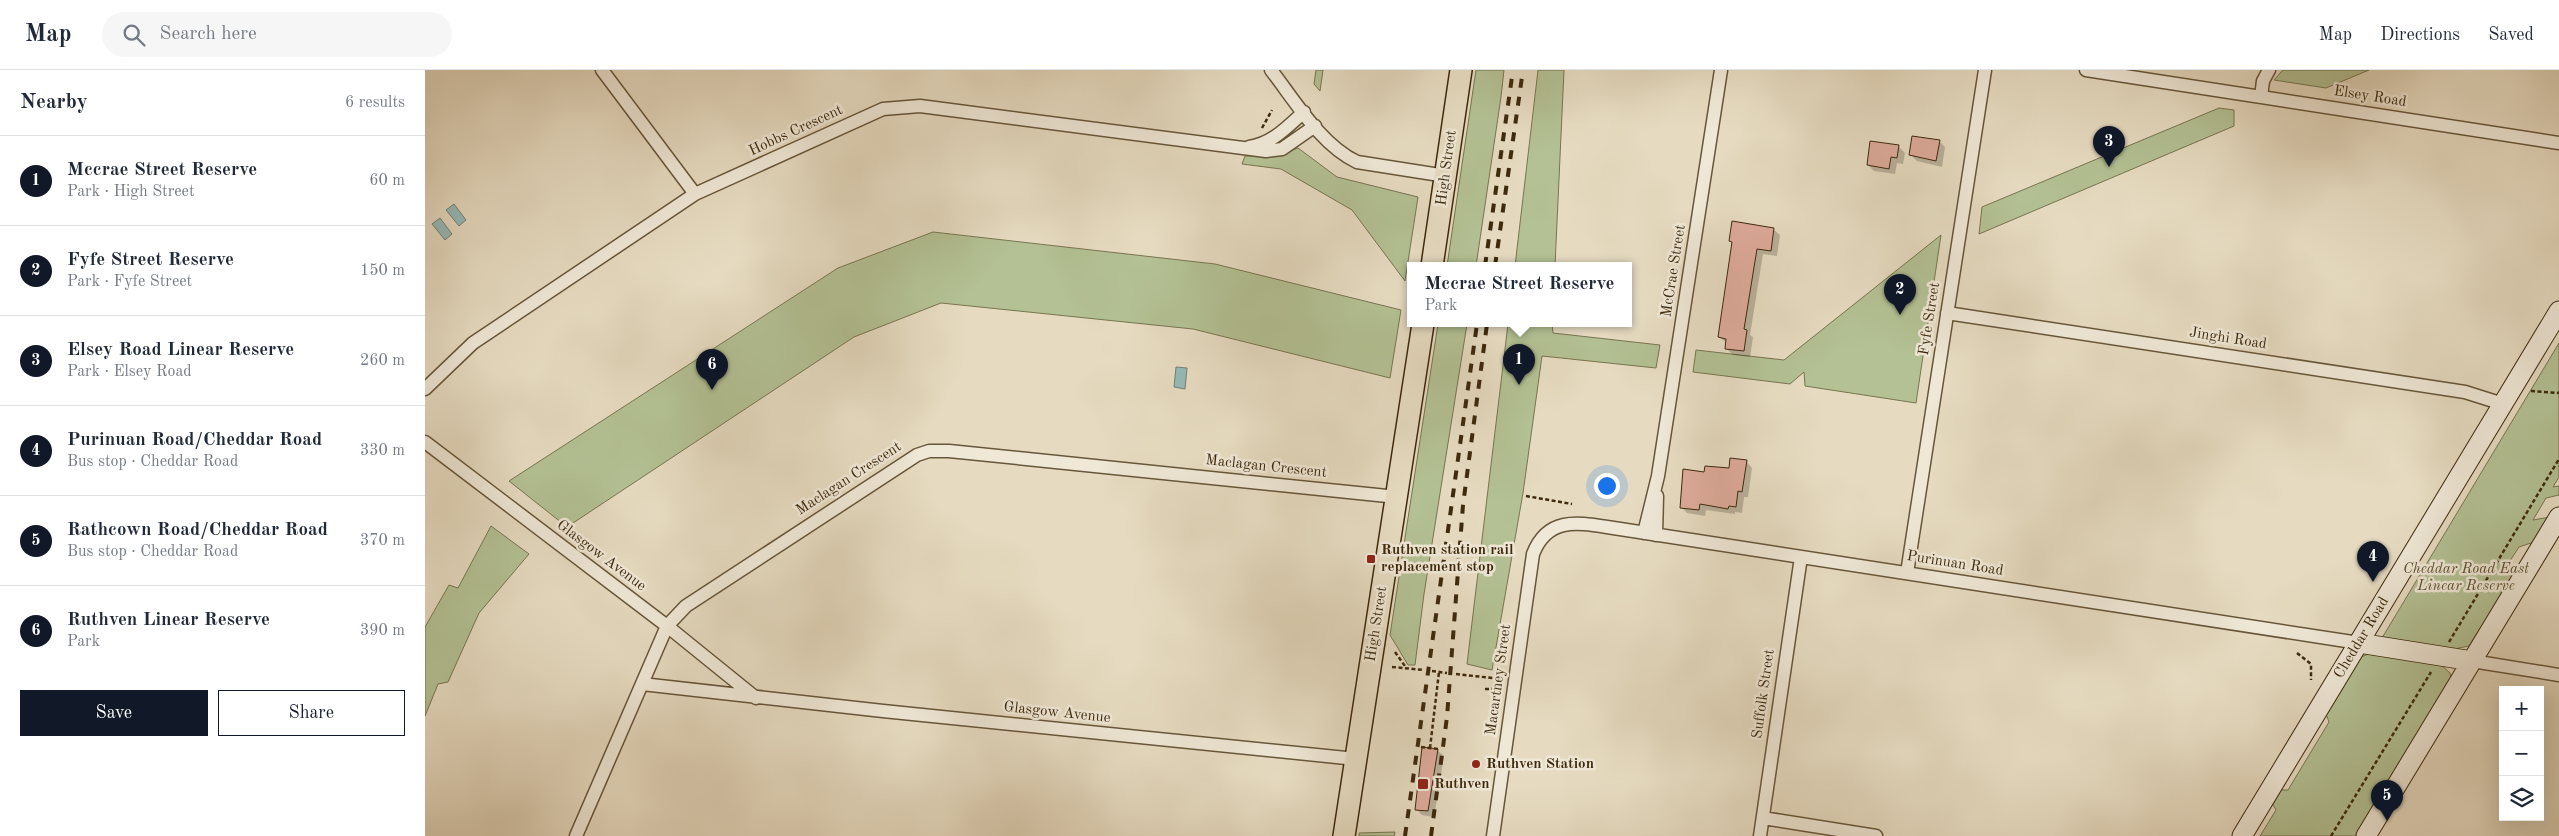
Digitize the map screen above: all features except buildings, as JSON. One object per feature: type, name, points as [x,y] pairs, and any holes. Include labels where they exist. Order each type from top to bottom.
[{"type":"main road","name":"High Street","points":[[1433,262],[1461,70]]},
{"type":"main road","name":"Cheddar Road","points":[[2242,836],[2559,311]]},
{"type":"main road","name":"High Street","points":[[1344,836],[1423,327]]},
{"type":"main road","points":[[2366,836],[2559,517]]},
{"type":"main road","points":[[2359,643],[2472,661]]},
{"type":"street","points":[[602,70],[695,194]]},
{"type":"street","points":[[1271,70],[1329,144],[1357,162],[1446,176]]},
{"type":"street","name":"McCrae Street","points":[[1650,534],[1721,70]]},
{"type":"street","name":"Fyfe Street","points":[[1907,573],[1985,70]]},
{"type":"street","name":"Elsey Road","points":[[2086,70],[2559,142]]},
{"type":"street","points":[[2261,97],[2263,81],[2269,70]]},
{"type":"street","name":"Hobbs Crescent","points":[[425,388],[473,343],[695,194],[883,109],[920,106],[1266,151],[1282,148],[1315,126]]},
{"type":"street","name":"Hobbs Crescent","points":[[1244,148],[1259,146],[1276,137],[1304,112]]},
{"type":"street","name":"Jinghi Road","points":[[1947,313],[2507,397]]},
{"type":"street","name":"Glasgow Avenue","points":[[425,442],[667,626],[756,698]]},
{"type":"street","name":"Maclagan Crescent","points":[[576,836],[667,626],[686,606],[907,460],[929,451],[949,450],[1397,496]]},
{"type":"street","name":"Purinuan Road","points":[[1547,532],[1560,526],[1574,523],[2359,643]]},
{"type":"street","name":"Macartney Street","points":[[1493,836],[1533,554],[1547,532]]},
{"type":"street","name":"Suffolk Street","points":[[1760,836],[1801,557]]},
{"type":"street","points":[[2472,661],[2559,674]]},
{"type":"street","name":"Glasgow Avenue","points":[[642,684],[756,698],[1356,759]]},
{"type":"street","points":[[1763,818],[1876,836]]},
{"type":"path","points":[[1260,131],[1272,110]]},
{"type":"path","points":[[2507,397],[2559,393]]},
{"type":"path","points":[[1526,496],[1572,504]]},
{"type":"path","points":[[1395,652],[1407,669]]},
{"type":"path","points":[[2297,653],[2311,664],[2311,680]]},
{"type":"path","points":[[1393,667],[1424,670]]},
{"type":"path","points":[[1432,671],[1447,673]]},
{"type":"path","points":[[1430,748],[1439,672]]},
{"type":"path","points":[[1455,674],[1500,679],[1498,689],[1485,689]]},
{"type":"path","points":[[1421,747],[1439,749]]},
{"type":"green space","points":[[1316,70],[1323,70],[1320,91],[1314,84]]},
{"type":"green space","points":[[1476,70],[1504,70],[1477,262],[1448,262]]},
{"type":"green space","points":[[1538,70],[1564,70],[1555,262],[1515,262]]},
{"type":"green space","points":[[2283,70],[2369,70],[2326,88],[2274,80]]},
{"type":"green space","points":[[2219,108],[2234,110],[2234,126],[1979,234],[1982,207]]},
{"type":"green space","points":[[1298,148],[1337,177],[1418,197],[1405,281],[1352,210],[1281,169],[1242,164],[1245,156],[1280,155]]},
{"type":"green space","points":[[933,232],[1215,264],[1401,310],[1390,378],[1193,329],[941,303],[854,337],[567,527],[509,481],[838,268]]},
{"type":"green space","points":[[1941,235],[1916,403],[1805,386],[1804,372],[1790,384],[1693,372],[1696,350],[1784,360]]},
{"type":"green space","points":[[1438,327],[1467,327],[1424,594],[1415,665],[1408,665],[1390,635]]},
{"type":"green space","points":[[1508,327],[1552,327],[1553,333],[1660,345],[1656,368],[1542,356],[1523,493],[1492,670],[1467,664]]},
{"type":"green space","name":"Cheddar Road East Linear Reserve","points":[[2559,343],[2559,477],[2553,487],[2559,486],[2559,495],[2546,498],[2533,520],[2550,517],[2534,542],[2519,547],[2506,567],[2520,565],[2469,646],[2454,649],[2382,638]]},
{"type":"green space","points":[[491,526],[529,554],[479,613],[448,682],[438,684],[425,716],[425,627],[449,585],[458,588]]},
{"type":"green space","points":[[2371,653],[2440,664],[2450,673],[2451,679],[2358,836],[2260,836],[2276,810],[2272,803],[2279,790],[2288,790],[2329,722],[2326,714],[2361,657]]},
{"type":"green space","points":[[1395,832],[1394,836],[1359,836],[1359,833]]},
{"type":"water","points":[[454,204],[466,220],[459,226],[446,210]]},
{"type":"water","points":[[440,218],[452,234],[445,240],[432,224]]},
{"type":"water","points":[[1176,367],[1187,368],[1185,389],[1174,387]]},
{"type":"railway","points":[[1486,262],[1513,70]]},
{"type":"railway","points":[[1496,262],[1523,70]]},
{"type":"railway","points":[[1405,836],[1477,327]]},
{"type":"railway","points":[[1431,836],[1447,717],[1463,505],[1487,327]]},
{"type":"place","name":"Elsey Road Linear Reserve","points":[[2109,167]]},
{"type":"place","name":"Fyfe Street Reserve","points":[[1900,315]]},
{"type":"place","name":"Mccrae Street Reserve","points":[[1519,385]]},
{"type":"place","name":"Ruthven Linear Reserve","points":[[712,390]]},
{"type":"place","name":"Ruthven station rail replacement stop","points":[[1371,559]]},
{"type":"place","name":"Purinuan Road/Cheddar Road","points":[[2373,582]]},
{"type":"place","name":"Ruthven Station","points":[[1476,764]]},
{"type":"place","name":"Ruthven","points":[[1423,784]]},
{"type":"place","name":"Rathcown Road/Cheddar Road","points":[[2387,821]]}]
